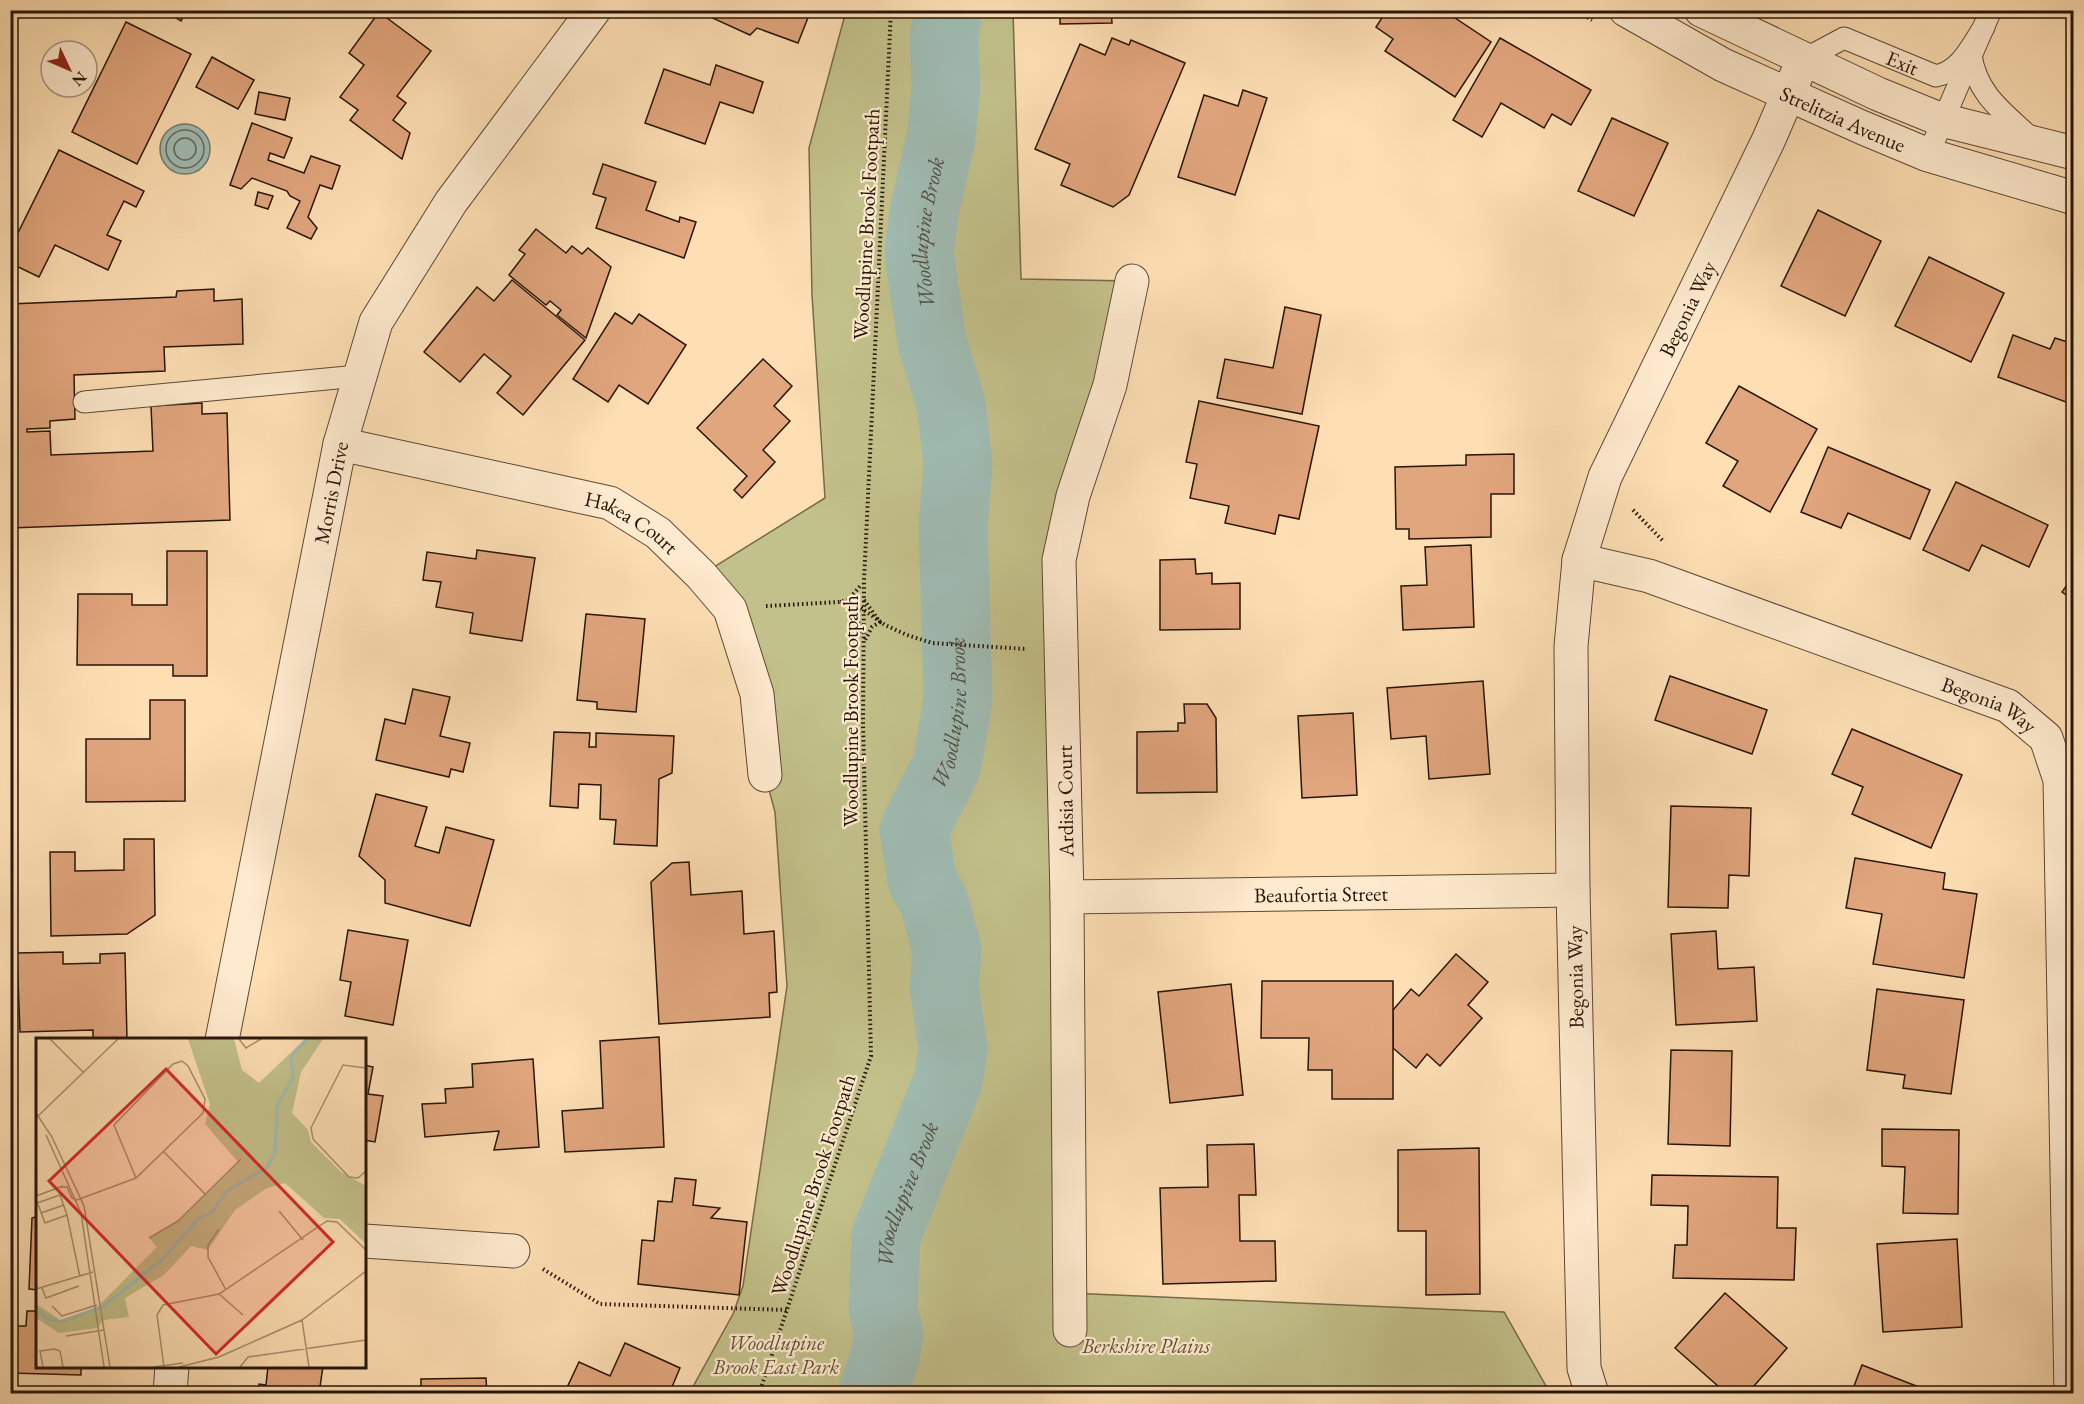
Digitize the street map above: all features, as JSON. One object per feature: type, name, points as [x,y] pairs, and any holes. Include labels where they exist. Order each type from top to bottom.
[{"type":"street","name":"Morris Drive","points":[[222,1038],[340,444],[358,376],[376,322],[451,202],[594,10]]},
{"type":"street","name":"Strelitzia Avenue","points":[[1626,10],[1723,66],[1929,155],[2073,198]]},
{"type":"street","name":"Strelitzia Avenue","points":[[1701,10],[1803,60],[1942,120],[2035,141],[2073,153]]},
{"type":"street","name":"Begonia Way","points":[[1592,1394],[1584,1368],[1573,890],[1571,646],[1579,560],[1605,477],[1745,190],[1803,60]]},
{"type":"street","name":"Ardisia Court","points":[[1070,1330],[1067,897],[1059,560],[1073,495],[1110,385],[1132,281]]},
{"type":"street","name":"Hakea Court","points":[[340,444],[610,503],[658,533],[701,575],[730,609],[757,694],[765,775]]},
{"type":"street","name":"Begonia Way","points":[[1579,560],[1648,576],[2008,706],[2046,738],[2060,780],[2071,1394]]},
{"type":"street","name":"Beaufortia Street","points":[[1067,897],[1573,890]]},
{"type":"street","points":[[366,1241],[513,1251]]},
{"type":"street","points":[[170,1394],[172,1368]]},
{"type":"lane","points":[[1929,155],[1942,120],[1988,19]]},
{"type":"lane","name":"Exit","points":[[1803,60],[1844,38],[1936,76],[1950,73],[1960,62],[1988,19]]},
{"type":"lane","points":[[1971,54],[1974,71],[1984,93],[2035,141]]},
{"type":"lane","points":[[84,402],[358,376]]},
{"type":"path","name":"Woodlupine Brook Footpath","points":[[759,1394],[871,1056],[864,581],[891,10]]},
{"type":"path","points":[[1630,507],[1644,524],[1666,543]]},
{"type":"path","points":[[840,602],[854,595],[864,581]]},
{"type":"path","points":[[864,599],[880,622]]},
{"type":"path","points":[[840,602],[848,603],[855,613],[864,640]]},
{"type":"path","points":[[730,609],[854,603],[880,622],[907,635],[937,643],[990,645]]},
{"type":"path","points":[[864,640],[872,627],[880,622]]},
{"type":"path","points":[[513,1251],[600,1304],[787,1310]]},
{"type":"green space","points":[[846,11],[1013,11],[1021,279],[1132,281],[1059,560],[1069,1293],[1504,1312],[1550,1393],[689,1394],[733,1314],[743,1286],[787,986],[775,812],[765,775],[757,694],[701,575],[825,498],[812,295],[809,148]]},
{"type":"water","points":[[185,124],[203,131],[210,149],[203,167],[185,174],[167,167],[160,149],[167,131]]},
{"type":"building","points":[[163,10],[187,10],[181,21]]},
{"type":"building","points":[[711,10],[811,10],[798,43],[757,28],[750,35],[708,16]]},
{"type":"building","points":[[1060,10],[1111,10],[1112,23],[1060,24]]},
{"type":"building","points":[[1387,10],[1443,10],[1491,42],[1455,97],[1385,51],[1393,39],[1376,27]]},
{"type":"building","points":[[379,12],[431,51],[397,96],[406,103],[393,120],[410,133],[402,159],[350,120],[358,110],[340,97],[364,65],[349,53]]},
{"type":"building","points":[[126,22],[191,54],[137,164],[72,132],[88,99],[99,99],[99,77]]},
{"type":"building","points":[[1112,38],[1129,45],[1131,40],[1185,63],[1129,195],[1113,207],[1061,185],[1070,164],[1035,149],[1080,44],[1105,55]]},
{"type":"building","points":[[1500,38],[1591,90],[1571,125],[1552,114],[1544,128],[1501,103],[1482,137],[1453,120]]},
{"type":"building","points":[[212,57],[254,80],[238,109],[196,87]]},
{"type":"building","points":[[716,65],[763,82],[753,113],[720,102],[705,144],[645,123],[664,69],[710,85]]},
{"type":"building","points":[[1243,90],[1267,98],[1235,195],[1178,177],[1204,95],[1238,106]]},
{"type":"building","points":[[259,92],[290,98],[285,120],[255,114]]},
{"type":"building","points":[[1612,118],[1668,143],[1634,216],[1578,191]]},
{"type":"building","points":[[252,123],[292,138],[284,158],[270,153],[268,160],[304,173],[311,156],[340,166],[332,189],[320,185],[308,217],[317,228],[311,239],[287,228],[300,201],[290,196],[287,191],[252,178],[241,189],[230,185]]},
{"type":"building","points":[[59,150],[144,191],[136,207],[124,201],[107,235],[121,241],[108,270],[55,245],[39,277],[10,263],[10,249]]},
{"type":"building","points":[[603,164],[656,182],[646,210],[679,222],[680,217],[696,222],[684,258],[596,228],[606,198],[593,194]]},
{"type":"building","points":[[258,192],[273,196],[268,209],[255,205]]},
{"type":"building","points":[[1818,210],[1881,241],[1845,316],[1781,286]]},
{"type":"building","points":[[536,229],[566,253],[572,246],[582,254],[588,248],[611,267],[586,338],[557,315],[561,310],[550,301],[546,305],[509,275],[525,254],[519,250]]},
{"type":"building","points":[[1929,257],[2004,293],[1971,362],[1895,326]]},
{"type":"building","points":[[512,280],[585,340],[523,415],[497,393],[511,376],[484,354],[460,382],[424,352],[477,287],[494,301]]},
{"type":"building","points":[[214,289],[214,301],[242,299],[243,344],[164,347],[165,371],[74,375],[75,419],[50,421],[50,428],[27,429],[27,432],[50,431],[51,455],[153,451],[151,406],[202,403],[202,414],[227,413],[230,520],[10,528],[10,304],[176,297],[177,291]]},
{"type":"building","points":[[1285,307],[1321,315],[1302,414],[1217,398],[1225,359],[1273,368]]},
{"type":"building","points":[[615,313],[632,324],[639,314],[686,345],[648,404],[619,385],[608,402],[573,379]]},
{"type":"building","points":[[2013,335],[2050,349],[2055,338],[2074,344],[2074,405],[1998,377]]},
{"type":"building","points":[[763,359],[792,386],[774,406],[790,421],[763,450],[775,462],[742,498],[734,490],[747,476],[697,428]]},
{"type":"building","points":[[1739,386],[1817,429],[1770,512],[1723,486],[1738,461],[1706,443]]},
{"type":"building","points":[[1199,401],[1319,426],[1299,519],[1279,515],[1275,534],[1225,523],[1229,506],[1190,498],[1197,464],[1186,462]]},
{"type":"building","points":[[1828,447],[1930,490],[1910,539],[1848,513],[1841,528],[1801,512]]},
{"type":"building","points":[[1514,454],[1514,494],[1491,494],[1491,537],[1409,539],[1409,529],[1396,529],[1395,467],[1466,465],[1466,455]]},
{"type":"building","points":[[1956,482],[2048,525],[2029,567],[1982,545],[1969,571],[1923,550]]},
{"type":"building","points":[[1471,545],[1474,627],[1403,630],[1401,586],[1427,585],[1425,547]]},
{"type":"building","points":[[477,550],[535,558],[522,641],[470,633],[473,613],[436,607],[441,582],[423,580],[427,552],[476,559]]},
{"type":"building","points":[[167,551],[207,551],[207,676],[173,676],[173,665],[77,665],[78,594],[132,594],[132,605],[167,605]]},
{"type":"building","points":[[1195,559],[1196,574],[1212,573],[1212,584],[1240,583],[1240,629],[1160,630],[1160,560]]},
{"type":"building","points":[[2074,575],[2074,600],[2062,592]]},
{"type":"building","points":[[586,614],[645,619],[636,712],[597,709],[597,702],[577,700]]},
{"type":"building","points":[[1670,676],[1767,710],[1752,754],[1655,720]]},
{"type":"building","points":[[1483,681],[1490,774],[1429,779],[1426,736],[1391,739],[1387,688]]},
{"type":"building","points":[[413,689],[450,697],[440,736],[470,743],[463,772],[451,769],[449,777],[376,760],[385,719],[405,724]]},
{"type":"building","points":[[150,700],[185,700],[185,801],[86,802],[86,739],[150,739]]},
{"type":"building","points":[[1184,704],[1207,704],[1216,718],[1217,792],[1137,793],[1137,732],[1178,731],[1178,723],[1185,723]]},
{"type":"building","points":[[1353,713],[1357,795],[1302,798],[1298,716]]},
{"type":"building","points":[[1852,729],[1962,775],[1931,848],[1852,814],[1863,787],[1832,774]]},
{"type":"building","points":[[554,732],[590,733],[589,747],[596,747],[596,733],[674,736],[672,773],[659,779],[657,846],[614,844],[616,820],[600,819],[601,785],[579,784],[578,808],[550,806]]},
{"type":"building","points":[[376,794],[427,807],[415,846],[439,853],[446,827],[494,840],[470,926],[385,903],[385,880],[359,856]]},
{"type":"building","points":[[1671,806],[1751,808],[1749,876],[1729,875],[1728,908],[1668,907]]},
{"type":"building","points":[[124,839],[154,839],[155,915],[127,934],[51,936],[50,852],[75,852],[75,871],[124,870]]},
{"type":"building","points":[[1855,858],[1945,873],[1943,889],[1977,894],[1964,978],[1873,964],[1882,914],[1846,908]]},
{"type":"building","points":[[689,862],[691,895],[742,891],[744,934],[774,931],[777,992],[769,993],[770,1017],[659,1024],[651,882],[672,863]]},
{"type":"building","points":[[348,930],[408,940],[393,1025],[345,1016],[351,982],[340,980]]},
{"type":"building","points":[[1716,931],[1718,969],[1754,967],[1757,1021],[1676,1025],[1671,934]]},
{"type":"building","points":[[63,952],[63,964],[100,963],[100,954],[125,953],[127,1038],[93,1038],[93,1030],[20,1032],[17,953]]},
{"type":"building","points":[[1456,954],[1488,982],[1468,1005],[1482,1018],[1440,1066],[1427,1054],[1416,1068],[1393,1048],[1393,1010],[1411,989],[1419,996]]},
{"type":"building","points":[[1262,981],[1393,981],[1393,1099],[1332,1099],[1332,1070],[1308,1070],[1309,1038],[1261,1038]]},
{"type":"building","points":[[1231,984],[1243,1095],[1170,1103],[1158,992]]},
{"type":"building","points":[[1877,989],[1964,1000],[1951,1094],[1903,1088],[1905,1075],[1867,1070]]},
{"type":"building","points":[[659,1037],[664,1147],[565,1152],[562,1111],[603,1108],[600,1041]]},
{"type":"building","points":[[1671,1050],[1732,1051],[1730,1146],[1668,1144]]},
{"type":"building","points":[[533,1059],[539,1147],[494,1150],[499,1131],[425,1137],[422,1104],[446,1103],[445,1089],[473,1087],[472,1064]]},
{"type":"building","points":[[366,1065],[373,1067],[368,1094],[383,1096],[375,1142],[366,1140]]},
{"type":"building","points":[[1882,1129],[1959,1130],[1958,1214],[1903,1213],[1905,1167],[1882,1166]]},
{"type":"building","points":[[1254,1144],[1256,1195],[1239,1195],[1240,1241],[1275,1241],[1276,1281],[1163,1284],[1160,1188],[1208,1187],[1207,1145]]},
{"type":"building","points":[[1479,1148],[1480,1294],[1426,1295],[1426,1231],[1398,1231],[1398,1150]]},
{"type":"building","points":[[1652,1175],[1778,1177],[1777,1228],[1796,1228],[1794,1280],[1673,1278],[1675,1245],[1687,1245],[1688,1206],[1651,1205]]},
{"type":"building","points":[[675,1178],[696,1180],[693,1205],[720,1208],[711,1218],[747,1222],[739,1295],[638,1284],[642,1240],[654,1241],[658,1201],[672,1202]]},
{"type":"building","points":[[36,1217],[36,1290],[29,1289],[32,1218]]},
{"type":"building","points":[[1957,1239],[1962,1327],[1883,1332],[1877,1244]]},
{"type":"building","points":[[1725,1293],[1787,1348],[1747,1394],[1727,1394],[1675,1348]]},
{"type":"building","points":[[27,1311],[36,1311],[36,1368],[81,1368],[81,1375],[10,1373],[10,1326],[26,1326]]},
{"type":"building","points":[[625,1343],[680,1368],[669,1394],[564,1394],[579,1362],[610,1376]]},
{"type":"building","points":[[1862,1365],[1937,1394],[1851,1394]]},
{"type":"building","points":[[268,1368],[323,1368],[319,1394],[258,1394],[259,1384],[266,1385]]},
{"type":"building","points":[[486,1378],[487,1394],[370,1394],[370,1390],[421,1388],[421,1379]]},
{"type":"building","points":[[10,1388],[89,1391],[89,1394],[10,1394]]},
{"type":"waterway","name":"Woodlupine Brook","points":[[872,1394],[885,1357],[889,1334],[883,1309],[886,1236],[948,1081],[953,1049],[944,986],[947,950],[934,902],[922,880],[914,830],[947,765],[958,699],[953,526],[958,464],[951,404],[932,342],[919,253],[924,212],[941,138],[946,87],[944,36],[948,10]]},
{"type":"park label","name":"Berkshire Plains","points":[[1146,1345]]},
{"type":"park label","name":"Woodlupine Brook East Park","points":[[776,1354]]}]
